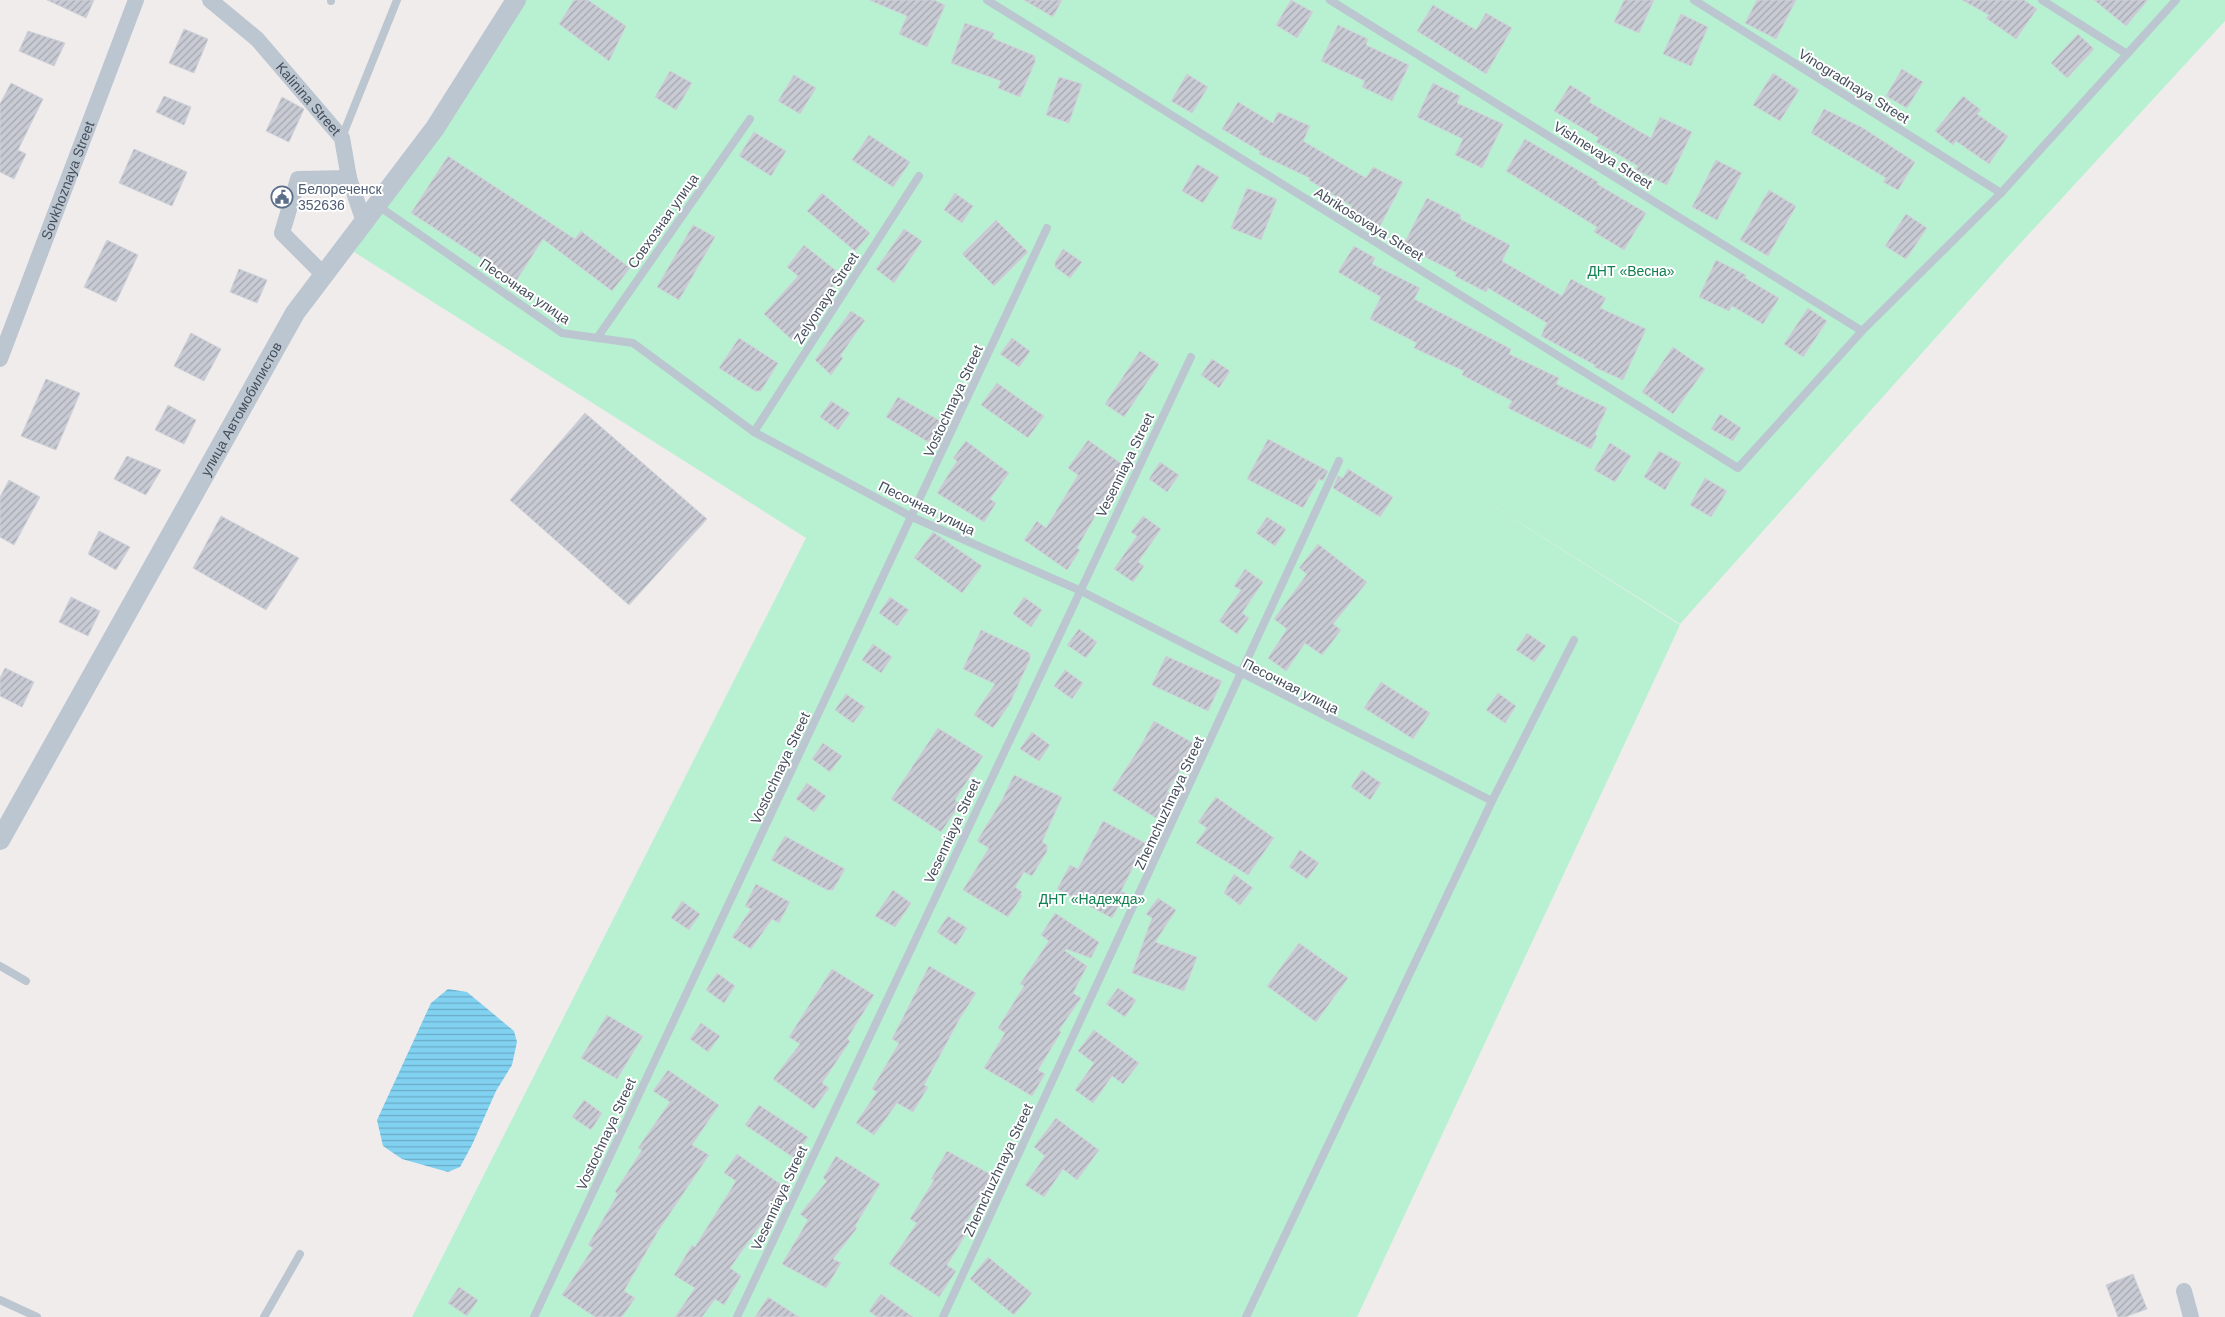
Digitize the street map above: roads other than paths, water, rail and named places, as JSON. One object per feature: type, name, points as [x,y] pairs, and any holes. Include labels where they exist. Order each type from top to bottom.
[{"type":"street","name":"Sovkhoznaya Street","points":[[0,359],[136,0]]},
{"type":"street","name":"Kalinina Street","points":[[210,0],[257,39],[342,138],[349,178],[364,222]]},
{"type":"street","name":"улица Автомобилистов","points":[[0,840],[295,313],[436,128],[516,0]]},
{"type":"street","points":[[324,275],[282,233],[298,179],[349,178]]},
{"type":"street","points":[[2184,1291],[2191,1317]]},
{"type":"lane","points":[[342,138],[397,0]]},
{"type":"lane","name":"Abrikosovaya Street","points":[[987,0],[1738,468],[1862,331]]},
{"type":"lane","name":"Vishnevaya Street","points":[[1330,0],[1862,331]]},
{"type":"lane","name":"Vinogradnaya Street","points":[[1694,0],[2001,193]]},
{"type":"lane","points":[[2042,0],[2127,54]]},
{"type":"lane","points":[[1862,331],[2001,193],[2176,0]]},
{"type":"lane","name":"Совхозная улица","points":[[597,338],[750,119]]},
{"type":"lane","name":"Zelyonaya Street","points":[[754,432],[920,176]]},
{"type":"lane","name":"Песочная улица","points":[[377,205],[562,333],[633,342],[754,432],[912,517],[1079,590],[1242,676],[1492,801]]},
{"type":"lane","name":"Vostochnaya Street","points":[[534,1317],[1047,228]]},
{"type":"lane","name":"Vesenniaya Street","points":[[737,1317],[1079,590],[1191,357]]},
{"type":"lane","name":"Zhemchuzhnaya Street","points":[[944,1317],[1340,461]]},
{"type":"lane","points":[[1246,1317],[1492,801],[1574,640]]},
{"type":"lane","points":[[0,966],[26,981]]},
{"type":"lane","points":[[264,1317],[300,1254]]},
{"type":"lane","points":[[0,1300],[37,1317]]},
{"type":"water","points":[[448,989],[467,992],[514,1031],[517,1042],[512,1065],[496,1091],[472,1145],[460,1167],[448,1172],[402,1159],[383,1146],[377,1120],[431,1003]]},
{"type":"place","name":"Белореченск 352636","points":[[282,197]]},
{"type":"park label","name":"ДНТ «Весна»","points":[[1631,271]]},
{"type":"park label","name":"ДНТ «Надежда»","points":[[1092,899]]}]
